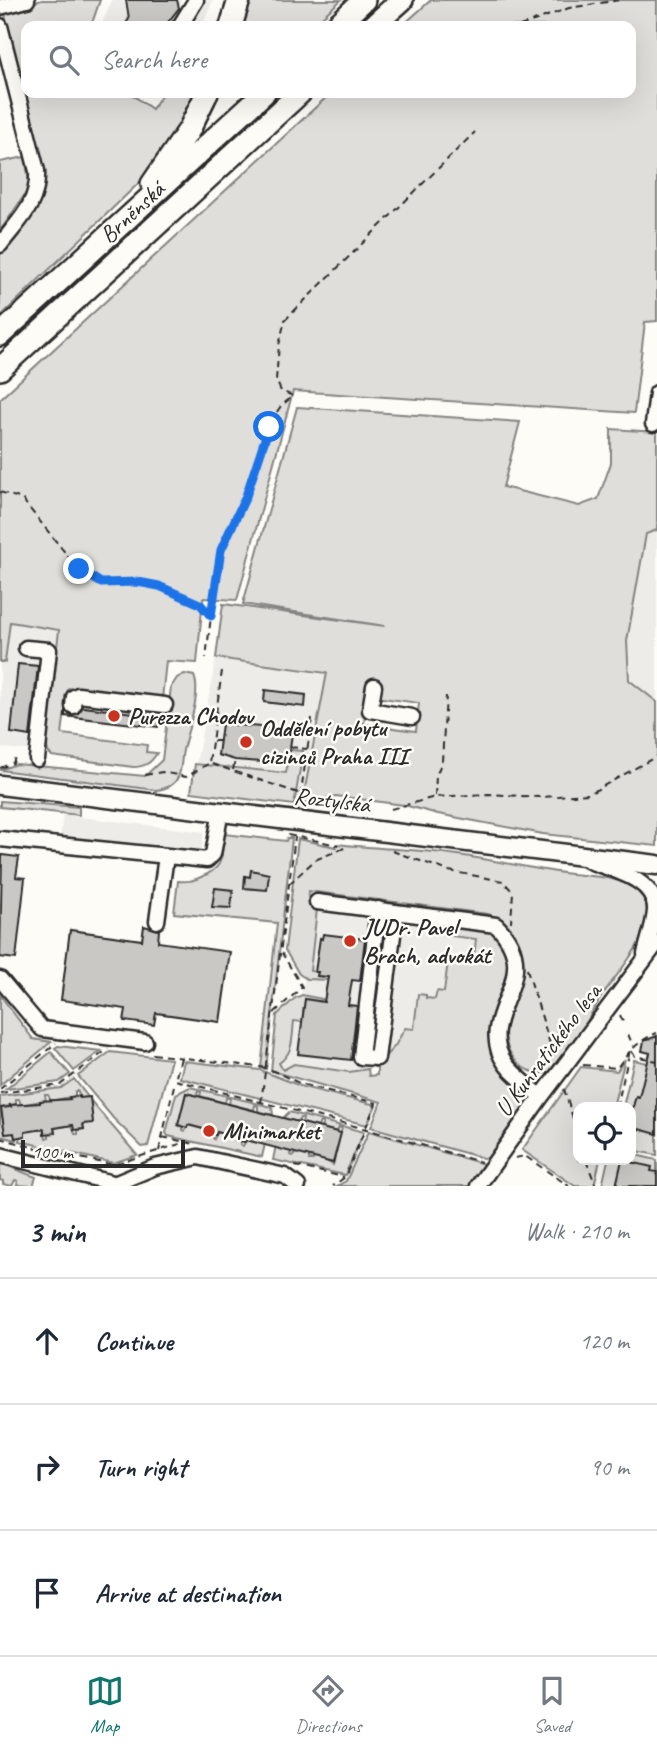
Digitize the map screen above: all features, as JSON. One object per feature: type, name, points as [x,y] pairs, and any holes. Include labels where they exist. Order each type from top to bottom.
[{"type":"highway","points":[[232,21],[239,0]]},
{"type":"highway","points":[[341,21],[364,0]]},
{"type":"highway","points":[[379,21],[402,0]]},
{"type":"highway","points":[[126,220],[178,146],[204,98]]},
{"type":"highway","name":"Brněnská","points":[[0,335],[259,98]]},
{"type":"highway","name":"Brněnská","points":[[0,369],[295,98]]},
{"type":"main road","name":"Roztylská","points":[[0,785],[657,865]]},
{"type":"street","points":[[0,7],[27,0]]},
{"type":"street","points":[[183,21],[196,0]]},
{"type":"street","points":[[0,26],[37,171],[38,185],[35,198],[0,245]]},
{"type":"street","points":[[653,424],[657,393]]},
{"type":"street","points":[[26,648],[49,650],[37,759]]},
{"type":"street","points":[[374,686],[370,710],[412,717]]},
{"type":"street","points":[[73,706],[74,697],[78,695],[165,705]]},
{"type":"street","points":[[0,839],[207,860],[213,854],[220,811]]},
{"type":"street","points":[[157,921],[166,856]]},
{"type":"street","points":[[578,856],[639,882],[651,894],[655,909],[643,962]]},
{"type":"street","points":[[317,902],[496,925],[511,943],[515,968],[513,983],[497,1027],[498,1046],[505,1062],[541,1097]]},
{"type":"street","points":[[378,909],[361,1056],[377,1058],[396,912]]},
{"type":"street","name":"U Kunratického lesa","points":[[478,1186],[657,943]]},
{"type":"street","points":[[0,979],[42,1028],[145,1048]]},
{"type":"street","points":[[0,1155],[118,1185],[155,1167],[198,1157],[285,1176],[298,1186]]},
{"type":"path","points":[[534,21],[569,8],[620,0]]},
{"type":"path","points":[[206,657],[221,550],[246,496],[272,419],[281,406],[293,396],[281,391],[276,380],[279,345],[285,320],[475,132]]},
{"type":"path","points":[[0,492],[22,499],[79,569],[93,579],[109,584],[138,582],[159,586],[200,604],[211,616]]},
{"type":"path","points":[[209,763],[222,671]]},
{"type":"path","points":[[435,797],[436,776],[442,761],[446,696]]},
{"type":"path","points":[[215,716],[244,719],[243,725]]},
{"type":"path","points":[[312,718],[299,806],[341,803]]},
{"type":"path","points":[[212,740],[219,741]]},
{"type":"path","points":[[290,747],[308,749]]},
{"type":"path","points":[[391,809],[435,797],[489,793],[539,797],[589,794],[657,756]]},
{"type":"path","points":[[0,768],[13,763],[15,757]]},
{"type":"path","points":[[233,771],[235,760]]},
{"type":"path","points":[[145,775],[162,772],[186,777],[209,763],[324,804]]},
{"type":"path","points":[[261,1104],[295,837]]},
{"type":"path","points":[[313,838],[312,840],[338,845]]},
{"type":"path","points":[[289,884],[316,860],[349,846]]},
{"type":"path","points":[[273,1014],[302,987],[281,951]]},
{"type":"path","points":[[580,1065],[617,1068],[633,1046],[657,1033]]},
{"type":"path","points":[[628,1034],[633,1046]]},
{"type":"path","points":[[0,1091],[56,1042]]},
{"type":"path","points":[[0,1091],[60,1086],[109,1049],[96,1047]]},
{"type":"path","points":[[145,1048],[181,1058],[267,1068],[301,1084],[376,1103],[345,1177],[333,1186]]},
{"type":"path","points":[[630,1050],[635,1056],[657,1061]]},
{"type":"path","points":[[618,1102],[630,1050]]},
{"type":"path","points":[[159,1151],[181,1058]]},
{"type":"path","points":[[559,1073],[573,1118]]},
{"type":"path","points":[[175,1080],[485,1163]]},
{"type":"path","points":[[0,1138],[113,1165],[186,1142]]},
{"type":"path","points":[[512,1159],[525,1156],[569,1186]]},
{"type":"path","points":[[588,1165],[596,1186]]},
{"type":"path","points":[[285,1176],[292,1166],[345,1177]]},
{"type":"shaded area","points":[[42,0],[100,0],[93,21],[21,21],[21,86],[4,10]]},
{"type":"shaded area","points":[[112,0],[181,0],[180,7],[186,0],[213,0],[204,21],[103,21]]},
{"type":"shaded area","points":[[245,0],[341,0],[318,21],[238,21]]},
{"type":"shaded area","points":[[431,0],[657,0],[657,321],[645,322],[634,413],[293,391],[237,600],[203,598],[197,663],[166,661],[162,699],[68,688],[62,734],[147,745],[146,752],[157,753],[150,762],[133,767],[52,756],[48,752],[46,741],[59,630],[10,622],[5,662],[0,662],[0,399],[326,98],[636,98],[636,21],[408,21]]},
{"type":"shaded area","points":[[23,98],[137,98],[152,109],[160,98],[196,98],[185,121],[146,176],[0,317],[0,253],[39,200]]},
{"type":"shaded area","points":[[272,98],[280,98],[163,204],[160,200]]},
{"type":"shaded area","points":[[25,157],[30,187],[0,231],[0,162]]},
{"type":"shaded area","points":[[297,407],[520,422],[503,487],[579,506],[598,499],[611,463],[611,429],[657,432],[657,530],[646,534],[627,641],[629,680],[657,702],[657,846],[543,834],[404,805],[336,796],[302,804],[327,673],[216,658],[223,604],[385,626],[243,604]],"holes":[[[368,696],[419,703],[416,731],[364,724]]]},
{"type":"shaded area","points":[[657,530],[657,702],[629,680],[627,641],[646,534]]},
{"type":"shaded area","points":[[10,622],[59,630],[46,741],[48,752],[0,748],[0,662],[5,662]]},
{"type":"shaded area","points":[[216,658],[327,673],[302,804],[191,792]]},
{"type":"shaded area","points":[[184,674],[194,676],[195,702],[179,774],[169,786],[156,790],[0,770],[16,764],[145,776],[162,760],[171,687],[177,678]]},
{"type":"shaded area","points":[[290,750],[303,751],[294,805],[191,792],[195,764],[286,773]]},
{"type":"shaded area","points":[[0,801],[79,807],[79,815],[0,807]]},
{"type":"shaded area","points":[[63,815],[204,832],[201,855],[60,838]]},
{"type":"shaded area","points":[[224,834],[286,841],[287,838],[292,838],[266,1069],[261,1068],[277,923],[174,913],[178,881],[192,880],[209,873],[218,865],[222,856]]},
{"type":"shaded area","points":[[298,839],[336,847],[337,844],[443,853],[613,879],[631,886],[643,897],[648,910],[645,929],[633,953],[602,996],[566,1056],[552,1070],[536,1073],[518,1063],[506,1043],[506,1024],[522,975],[519,943],[508,926],[488,914],[309,891],[308,899],[317,909],[310,971],[318,972],[318,976],[330,977],[329,980],[307,979],[299,974],[285,950]]},
{"type":"shaded area","points":[[308,891],[488,914],[499,918],[479,1021],[361,1071],[284,1070],[279,1063],[287,1058],[290,1052],[294,1021],[305,978],[310,971]]},
{"type":"shaded area","points":[[449,924],[492,931],[501,941],[507,956],[505,980],[492,1016],[490,1041],[498,1060],[522,1092],[523,1112],[487,1159],[371,1127],[381,1102],[271,1071],[277,1015],[302,995],[327,1000],[305,1000],[302,1022],[294,1021],[290,1050],[279,1063],[283,1070],[294,1064],[349,1072],[368,1069],[369,1076],[377,1075],[375,1067],[395,1046],[405,1028],[414,1029],[418,994],[435,999],[437,991],[444,992],[448,961],[473,964],[476,939],[443,935],[444,928]]},
{"type":"shaded area","points":[[0,995],[33,1039],[51,1042],[0,1085]]},
{"type":"shaded area","points":[[58,1046],[101,1051],[74,1071],[55,1048]]},
{"type":"shaded area","points":[[51,1052],[70,1074],[59,1082],[6,1089]]},
{"type":"shaded area","points":[[110,1052],[171,1059],[148,1146],[142,1147],[113,1118],[78,1076]]},
{"type":"shaded area","points":[[625,1059],[614,1102],[573,1102],[573,1165],[599,1165],[594,1186],[575,1186],[522,1150],[581,1067],[617,1071]]},
{"type":"shaded area","points":[[634,1060],[657,1065],[657,1155],[636,1151],[636,1102],[624,1102]]},
{"type":"shaded area","points":[[184,1061],[260,1070],[303,1087],[376,1105],[367,1125],[180,1078]]},
{"type":"shaded area","points":[[74,1079],[88,1097],[80,1098],[78,1091],[75,1091],[75,1096],[51,1101],[48,1095],[45,1095],[46,1100],[21,1105],[19,1099],[16,1099],[16,1104],[1,1108],[5,1134],[14,1133],[16,1140],[0,1136],[0,1096],[61,1088]]},
{"type":"shaded area","points":[[190,1087],[272,1107],[273,1115],[258,1111],[258,1106],[255,1105],[254,1110],[229,1104],[230,1098],[226,1098],[225,1103],[200,1096],[201,1092],[198,1091],[197,1096],[186,1093],[178,1125],[185,1131],[188,1125],[207,1130],[214,1139],[217,1132],[236,1137],[235,1140],[241,1141],[240,1145],[243,1146],[246,1140],[265,1144],[262,1157],[168,1136],[166,1133],[176,1094]]},
{"type":"shaded area","points":[[90,1100],[137,1155],[113,1163],[20,1141],[20,1137],[25,1136],[25,1131],[44,1129],[46,1138],[49,1133],[55,1132],[54,1128],[73,1125],[75,1134],[78,1134],[78,1130],[84,1129],[83,1124],[93,1122]]},
{"type":"shaded area","points":[[289,1112],[364,1132],[345,1175],[273,1160],[276,1145],[291,1152],[290,1155],[294,1156],[296,1150],[310,1157],[309,1160],[313,1160],[315,1155],[333,1165],[342,1128],[339,1127],[337,1132],[321,1128],[323,1123],[320,1122],[318,1127],[302,1123],[303,1118],[298,1122],[283,1118]]},
{"type":"shaded area","points":[[369,1131],[484,1164],[469,1186],[337,1186],[346,1181]]},
{"type":"shaded area","points":[[636,1155],[657,1160],[657,1172],[616,1186],[602,1186],[607,1165],[636,1165]]},
{"type":"shaded area","points":[[0,1163],[36,1177],[33,1186],[17,1185],[18,1181],[15,1180],[12,1186],[3,1184],[0,1180]]},
{"type":"building","points":[[126,0],[177,0],[179,8],[169,21],[128,21]]},
{"type":"building","points":[[18,664],[38,666],[30,736],[11,733]]},
{"type":"building","points":[[265,690],[306,695],[305,707],[264,702]]},
{"type":"building","name":"Purezza Chodov","points":[[83,707],[160,716],[158,727],[65,716],[65,711],[71,715],[77,714]]},
{"type":"building","points":[[222,724],[287,729],[286,733],[292,733],[288,764],[235,760],[218,755]]},
{"type":"building","points":[[2,855],[19,857],[16,877],[25,878],[16,959],[0,957]]},
{"type":"building","points":[[251,870],[269,874],[267,890],[244,888],[245,876],[250,877]]},
{"type":"building","points":[[215,888],[233,890],[231,908],[212,907]]},
{"type":"building","points":[[144,926],[159,930],[158,942],[230,952],[220,1022],[156,1013],[154,1025],[124,1021],[126,1009],[61,1000],[70,930],[142,940]]},
{"type":"building","points":[[323,934],[365,939],[360,981],[352,980],[348,1005],[357,1006],[351,1060],[298,1054],[305,999],[324,1002],[328,977],[317,976],[318,972],[315,972],[320,938],[322,939]]},
{"type":"building","points":[[657,1036],[657,1134],[636,1128],[634,1102],[636,1096],[639,1097],[650,1053],[642,1051],[644,1041]]},
{"type":"building","points":[[186,1093],[341,1133],[333,1163],[246,1140],[235,1140],[236,1137],[217,1132],[216,1135],[188,1125],[187,1128],[178,1125]]},
{"type":"building","points":[[80,1096],[90,1097],[93,1123],[83,1124],[84,1129],[74,1130],[73,1125],[54,1128],[55,1133],[44,1134],[44,1129],[25,1132],[25,1136],[15,1138],[14,1133],[5,1134],[1,1108]]},
{"type":"building","points":[[636,1163],[652,1167],[651,1171],[657,1172],[657,1186],[616,1186],[621,1165]]},
{"type":"place","name":"Purezza Chodov","points":[[114,716]]},
{"type":"place","name":"Oddělení pobytu cizinců Praha III","points":[[246,742]]},
{"type":"place","name":"JUDr. Pavel Brach, advokát","points":[[350,941]]},
{"type":"place","name":"Minimarket","points":[[209,1131]]},
{"type":"route","points":[[79,569],[101,583],[138,582],[159,586],[200,604],[211,616],[221,550],[246,496],[269,427]]}]
